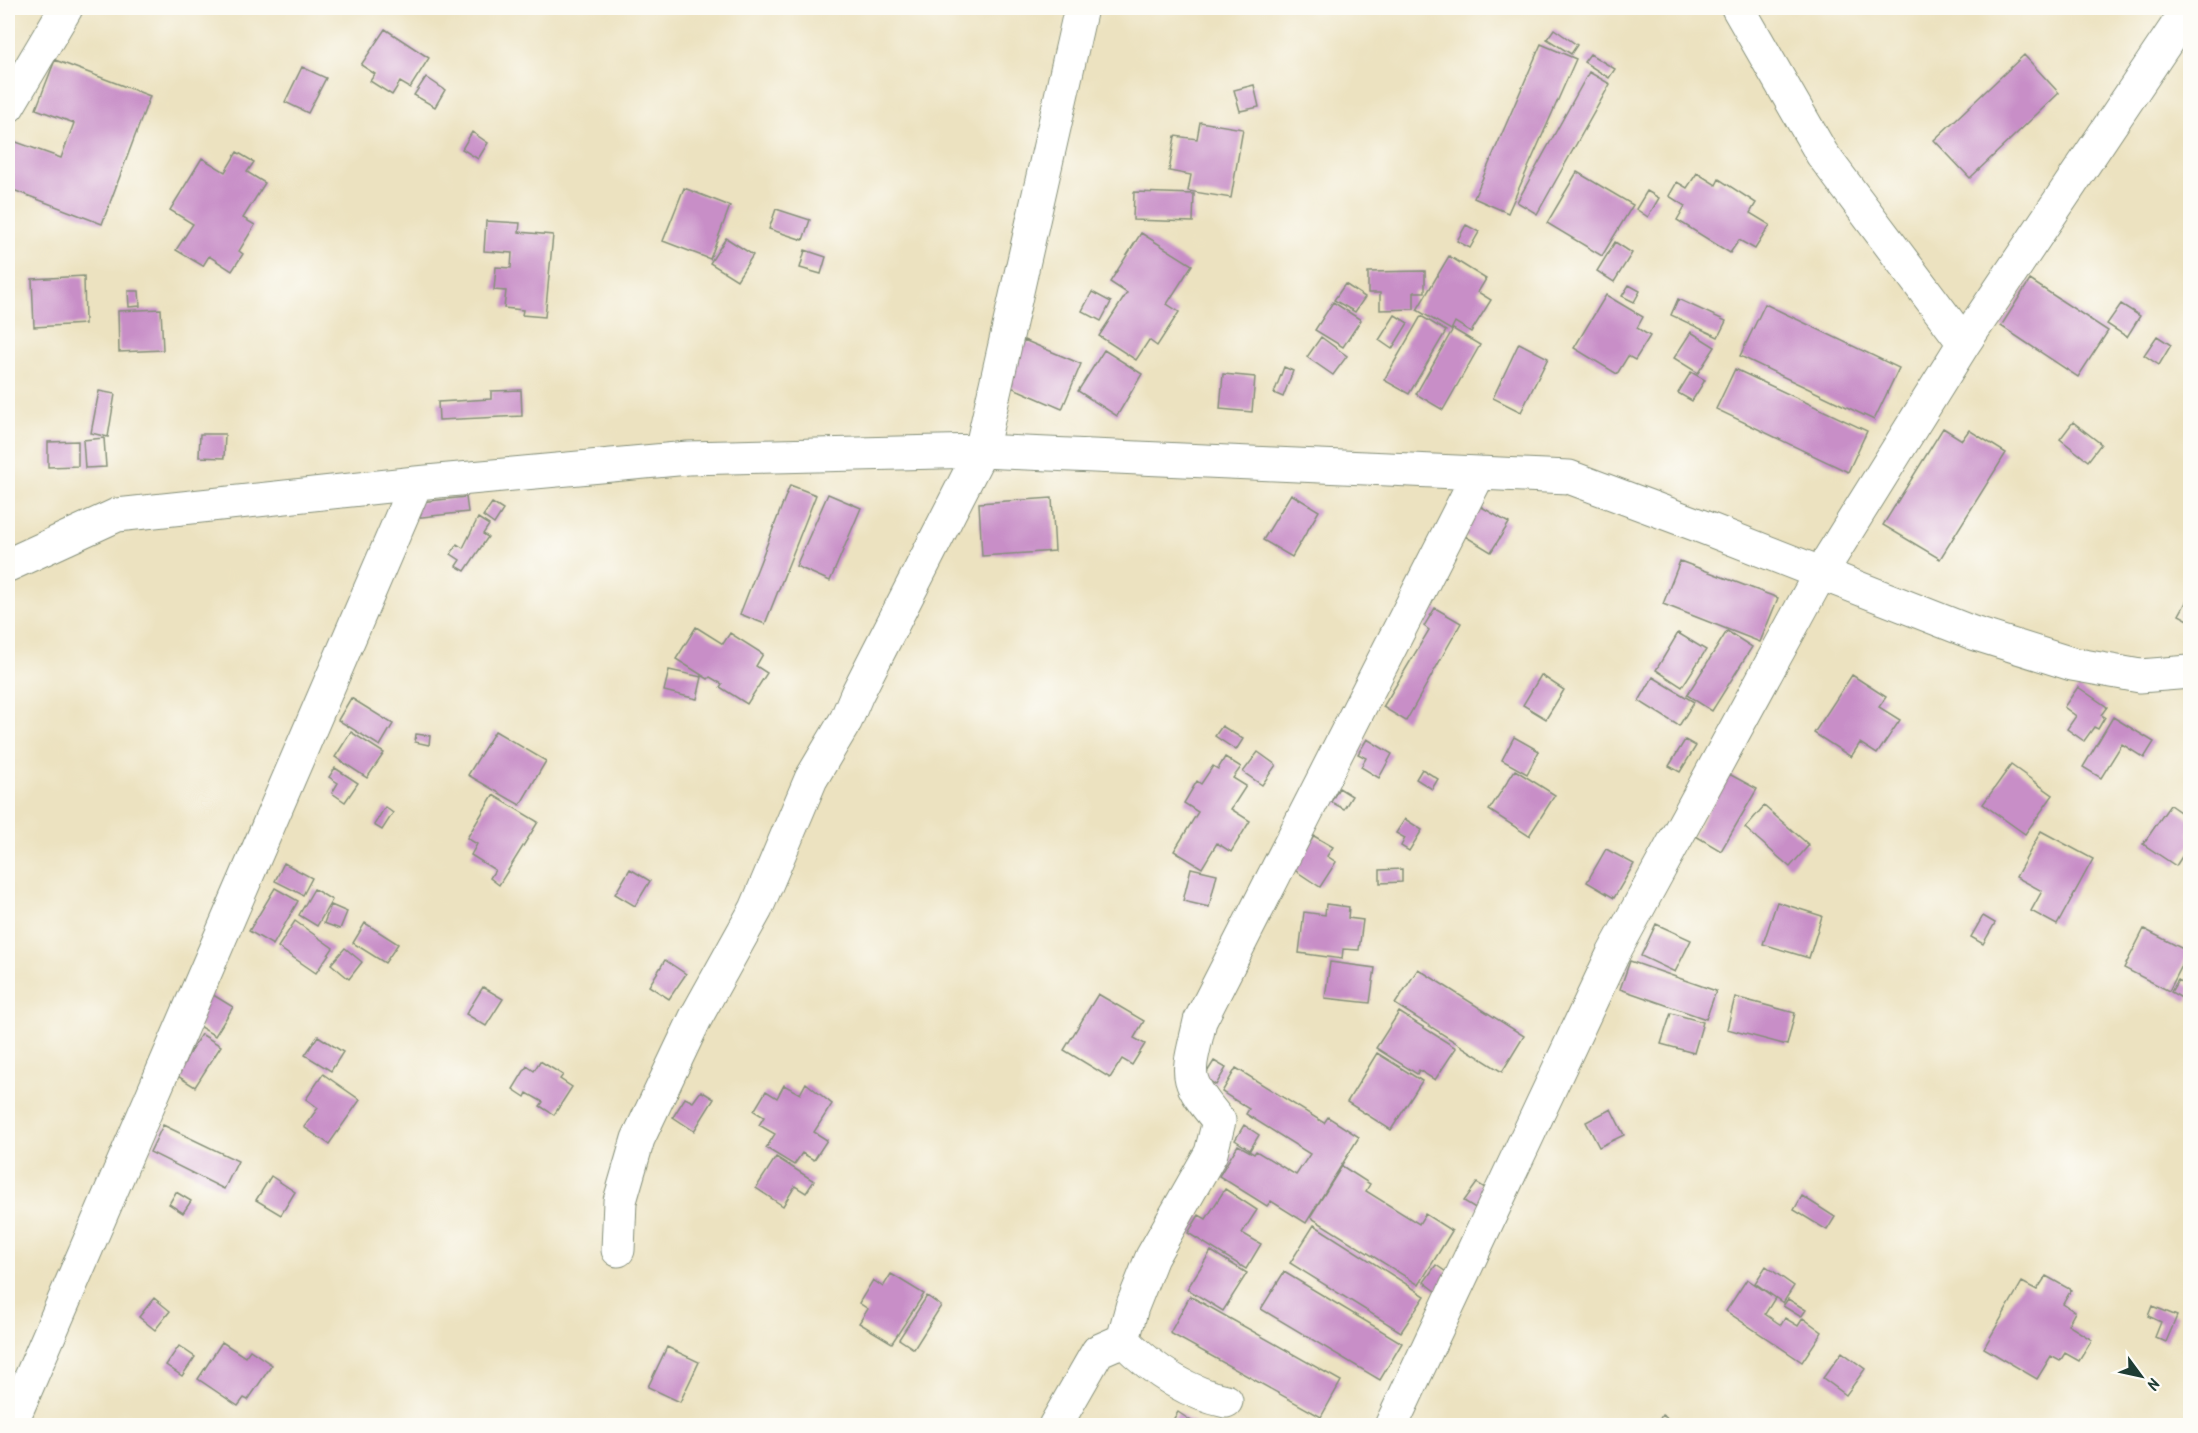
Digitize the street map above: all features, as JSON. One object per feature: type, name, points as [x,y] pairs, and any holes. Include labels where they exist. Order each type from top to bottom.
[{"type":"street","points":[[8,105],[66,8]]},
{"type":"street","points":[[618,1250],[620,1201],[638,1139],[664,1081],[695,1019],[756,909],[811,779],[846,720],[857,694],[981,451],[1081,8]]},
{"type":"street","points":[[1738,8],[1822,154],[1964,343]]},
{"type":"street","points":[[1391,1425],[1612,954],[1820,574],[1964,343],[2189,8]]},
{"type":"street","points":[[8,565],[117,515],[416,483],[688,458],[981,451],[1569,477],[1703,526],[1973,633],[2072,664],[2140,676],[2190,672]]},
{"type":"street","points":[[1123,1340],[1132,1307],[1152,1257],[1211,1153],[1219,1121],[1198,1096],[1188,1075],[1200,1021],[1479,473]]},
{"type":"street","points":[[10,1425],[416,483]]},
{"type":"street","points":[[1123,1340],[1143,1360],[1201,1396],[1226,1401]]},
{"type":"street","points":[[1055,1425],[1098,1351],[1123,1340]]},
{"type":"building","points":[[385,29],[429,58],[410,88],[400,82],[392,95],[370,81],[375,74],[361,65]]},
{"type":"building","points":[[1554,29],[1577,45],[1571,54],[1547,39]]},
{"type":"building","points":[[1541,44],[1576,59],[1508,213],[1474,198]]},
{"type":"building","points":[[1590,54],[1615,69],[1609,78],[1584,62]]},
{"type":"building","points":[[2024,55],[2059,93],[1970,178],[1934,140]]},
{"type":"building","points":[[55,60],[150,96],[102,224],[8,188],[8,139],[61,158],[74,123],[36,109]]},
{"type":"building","points":[[302,67],[326,78],[308,113],[285,102]]},
{"type":"building","points":[[1589,72],[1610,84],[1537,214],[1517,202]]},
{"type":"building","points":[[426,77],[445,90],[435,107],[414,95]]},
{"type":"building","points":[[1254,85],[1259,107],[1240,111],[1234,90]]},
{"type":"building","points":[[1200,122],[1243,129],[1231,198],[1188,191],[1191,175],[1169,171],[1175,136],[1197,139]]},
{"type":"building","points":[[472,132],[488,143],[478,159],[462,149]]},
{"type":"building","points":[[237,152],[254,162],[247,172],[265,183],[243,218],[255,225],[239,251],[243,254],[232,271],[209,256],[203,266],[176,250],[193,224],[170,210],[202,158],[225,172]]},
{"type":"building","points":[[1577,172],[1633,205],[1602,256],[1547,223]]},
{"type":"building","points":[[1697,173],[1716,185],[1719,179],[1756,203],[1750,213],[1770,225],[1755,249],[1739,240],[1730,253],[1677,220],[1685,206],[1669,196],[1677,182],[1687,188]]},
{"type":"building","points":[[684,188],[730,206],[710,259],[663,241]]},
{"type":"building","points":[[1647,191],[1659,198],[1648,217],[1636,209]]},
{"type":"building","points":[[1134,192],[1194,194],[1193,222],[1133,220]]},
{"type":"building","points":[[776,209],[810,220],[803,240],[769,229]]},
{"type":"building","points":[[486,221],[520,223],[519,232],[553,235],[545,317],[522,315],[523,310],[504,308],[506,291],[494,290],[496,267],[511,268],[512,253],[484,251]]},
{"type":"building","points":[[1466,225],[1479,232],[1470,248],[1457,241]]},
{"type":"building","points":[[1141,233],[1192,265],[1167,304],[1179,312],[1157,346],[1149,340],[1136,360],[1099,336],[1127,293],[1110,282]]},
{"type":"building","points":[[726,238],[753,255],[737,280],[710,263]]},
{"type":"building","points":[[1615,242],[1632,253],[1614,282],[1597,271]]},
{"type":"building","points":[[805,250],[826,257],[821,274],[800,268]]},
{"type":"building","points":[[1449,256],[1486,279],[1478,292],[1491,300],[1471,332],[1455,322],[1451,330],[1417,310]]},
{"type":"building","points":[[1425,271],[1425,292],[1414,292],[1414,309],[1380,310],[1380,293],[1368,293],[1368,272]]},
{"type":"building","points":[[84,276],[85,324],[34,327],[32,279]]},
{"type":"building","points":[[2030,280],[2108,331],[2078,377],[2001,326]]},
{"type":"building","points":[[1345,284],[1365,297],[1355,312],[1334,300]]},
{"type":"building","points":[[1629,285],[1640,291],[1634,302],[1622,296]]},
{"type":"building","points":[[128,291],[139,291],[140,306],[129,307]]},
{"type":"building","points":[[1092,292],[1111,302],[1101,321],[1082,311]]},
{"type":"building","points":[[1606,295],[1643,317],[1637,328],[1650,336],[1635,360],[1628,356],[1617,374],[1574,348]]},
{"type":"building","points":[[1678,299],[1726,321],[1718,337],[1671,315]]},
{"type":"building","points":[[1333,302],[1361,320],[1343,347],[1315,330]]},
{"type":"building","points":[[1765,304],[1899,368],[1874,420],[1740,356]]},
{"type":"building","points":[[2121,304],[2140,316],[2127,337],[2107,324]]},
{"type":"building","points":[[161,309],[163,350],[119,352],[118,311]]},
{"type":"building","points":[[1395,315],[1408,323],[1392,349],[1379,340]]},
{"type":"building","points":[[1421,316],[1446,331],[1409,394],[1384,380]]},
{"type":"building","points":[[1453,329],[1480,345],[1443,410],[1416,394]]},
{"type":"building","points":[[1691,332],[1715,347],[1698,373],[1674,358]]},
{"type":"building","points":[[2157,336],[2171,345],[2159,365],[2144,355]]},
{"type":"building","points":[[1321,337],[1347,356],[1333,375],[1307,357]]},
{"type":"building","points":[[1024,340],[1081,364],[1062,409],[1004,384]]},
{"type":"building","points":[[1519,343],[1548,358],[1521,412],[1493,398]]},
{"type":"building","points":[[1104,350],[1142,374],[1117,416],[1078,391]]},
{"type":"building","points":[[1284,367],[1293,371],[1283,397],[1274,393]]},
{"type":"building","points":[[1735,369],[1867,431],[1848,472],[1716,409]]},
{"type":"building","points":[[1691,372],[1705,380],[1692,401],[1678,393]]},
{"type":"building","points":[[1223,374],[1255,377],[1252,412],[1220,409]]},
{"type":"building","points":[[521,390],[522,416],[439,420],[438,402],[491,399],[491,391]]},
{"type":"building","points":[[99,391],[115,394],[108,437],[91,433]]},
{"type":"building","points":[[2073,422],[2101,444],[2088,461],[2060,439]]},
{"type":"building","points":[[1943,428],[1962,440],[1969,430],[2006,453],[1940,559],[1883,525]]},
{"type":"building","points":[[200,434],[225,434],[224,458],[199,457]]},
{"type":"building","points":[[104,438],[106,467],[85,468],[83,440]]},
{"type":"building","points":[[78,441],[78,466],[48,467],[48,442]]},
{"type":"building","points":[[790,485],[816,495],[765,624],[740,614]]},
{"type":"building","points":[[828,494],[861,508],[830,581],[796,566]]},
{"type":"building","points":[[1291,494],[1319,511],[1292,557],[1263,540]]},
{"type":"building","points":[[466,497],[468,512],[413,518],[411,503]]},
{"type":"building","points":[[1052,498],[1055,551],[982,556],[979,503]]},
{"type":"building","points":[[492,503],[503,510],[494,524],[483,516]]},
{"type":"building","points":[[1480,506],[1509,523],[1491,552],[1463,535]]},
{"type":"building","points":[[478,518],[489,525],[483,534],[488,537],[465,571],[456,566],[460,560],[451,554],[457,544],[463,548]]},
{"type":"building","points":[[1680,561],[1778,598],[1760,642],[1663,604]]},
{"type":"building","points":[[2190,595],[2190,621],[2179,615]]},
{"type":"building","points":[[1435,608],[1461,623],[1406,721],[1383,707],[1429,630],[1424,626]]},
{"type":"building","points":[[696,627],[723,644],[730,633],[763,654],[756,666],[767,673],[747,704],[720,687],[722,684],[710,677],[708,679],[676,659]]},
{"type":"building","points":[[1727,631],[1752,647],[1712,711],[1687,695]]},
{"type":"building","points":[[1678,633],[1706,650],[1682,687],[1656,670]]},
{"type":"building","points":[[669,670],[702,677],[697,699],[664,691]]},
{"type":"building","points":[[1541,675],[1564,690],[1546,719],[1523,705]]},
{"type":"building","points":[[1852,675],[1886,697],[1879,707],[1900,720],[1877,754],[1860,743],[1851,757],[1814,733]]},
{"type":"building","points":[[1653,677],[1694,702],[1679,726],[1639,701]]},
{"type":"building","points":[[2078,687],[2107,707],[2101,715],[2105,717],[2098,729],[2094,727],[2084,741],[2067,729],[2076,716],[2064,707]]},
{"type":"building","points":[[351,698],[393,724],[380,746],[338,720]]},
{"type":"building","points":[[2113,717],[2154,742],[2144,758],[2122,744],[2101,778],[2083,767]]},
{"type":"building","points":[[1222,726],[1243,739],[1236,750],[1215,736]]},
{"type":"building","points":[[495,731],[546,761],[520,805],[468,775]]},
{"type":"building","points":[[351,732],[384,753],[367,778],[335,757]]},
{"type":"building","points":[[416,734],[430,736],[429,745],[415,742]]},
{"type":"building","points":[[1514,737],[1539,751],[1527,774],[1502,760]]},
{"type":"building","points":[[1367,739],[1392,754],[1379,778],[1361,767],[1366,758],[1358,754]]},
{"type":"building","points":[[1685,740],[1696,746],[1680,772],[1669,766]]},
{"type":"building","points":[[1258,752],[1276,765],[1262,785],[1243,772]]},
{"type":"building","points":[[1225,757],[1241,767],[1233,778],[1246,786],[1231,809],[1250,821],[1231,852],[1217,843],[1202,868],[1174,851],[1198,812],[1184,803],[1197,781],[1201,784],[1213,766],[1218,769]]},
{"type":"building","points":[[2011,765],[2053,795],[2025,834],[1983,804]]},
{"type":"building","points":[[335,768],[358,783],[345,802],[332,793],[338,783],[329,777]]},
{"type":"building","points":[[1422,769],[1438,779],[1432,789],[1416,779]]},
{"type":"building","points":[[1515,770],[1555,795],[1529,836],[1489,810]]},
{"type":"building","points":[[1729,774],[1757,789],[1721,851],[1694,835]]},
{"type":"building","points":[[1339,788],[1352,796],[1344,809],[1331,802]]},
{"type":"building","points":[[493,795],[538,822],[499,885],[490,878],[495,870],[471,855],[477,844],[467,838]]},
{"type":"building","points":[[2170,805],[2190,819],[2190,844],[2176,866],[2143,844]]},
{"type":"building","points":[[1764,806],[1809,845],[1790,867],[1745,828]]},
{"type":"building","points":[[385,807],[393,813],[382,830],[374,825]]},
{"type":"building","points":[[1405,819],[1422,830],[1409,851],[1401,846],[1405,838],[1396,833]]},
{"type":"building","points":[[2041,831],[2093,859],[2057,925],[2031,911],[2042,891],[2016,877]]},
{"type":"building","points":[[1314,836],[1333,847],[1327,856],[1336,862],[1320,887],[1293,869]]},
{"type":"building","points":[[1606,849],[1634,864],[1614,898],[1587,882]]},
{"type":"building","points":[[284,863],[312,878],[303,895],[275,881]]},
{"type":"building","points":[[1191,868],[1217,874],[1209,907],[1183,901]]},
{"type":"building","points":[[630,869],[650,881],[635,906],[615,894]]},
{"type":"building","points":[[1402,869],[1402,882],[1380,883],[1380,870]]},
{"type":"building","points":[[275,888],[298,901],[273,945],[249,931]]},
{"type":"building","points":[[314,889],[332,900],[317,926],[299,915]]},
{"type":"building","points":[[1777,902],[1822,916],[1809,958],[1763,944]]},
{"type":"building","points":[[1326,904],[1349,907],[1348,918],[1363,920],[1359,950],[1343,949],[1342,959],[1299,953],[1304,912],[1325,915]]},
{"type":"building","points":[[331,905],[347,912],[340,929],[324,923]]},
{"type":"building","points":[[1983,916],[1995,923],[1983,944],[1971,937]]},
{"type":"building","points":[[295,921],[333,948],[316,973],[278,947]]},
{"type":"building","points":[[365,923],[398,944],[385,963],[353,943]]},
{"type":"building","points":[[1656,924],[1691,940],[1675,972],[1641,956]]},
{"type":"building","points":[[2144,929],[2189,952],[2169,991],[2124,968]]},
{"type":"building","points":[[345,948],[362,962],[349,979],[331,964]]},
{"type":"building","points":[[665,960],[686,974],[669,999],[649,986]]},
{"type":"building","points":[[1630,961],[1716,991],[1706,1019],[1620,989]]},
{"type":"building","points":[[1330,962],[1375,968],[1370,1003],[1325,998]]},
{"type":"building","points":[[1418,969],[1524,1036],[1502,1072],[1395,1004]]},
{"type":"building","points":[[2178,980],[2190,987],[2187,1001],[2171,992]]},
{"type":"building","points":[[483,987],[503,999],[486,1026],[466,1014]]},
{"type":"building","points":[[210,993],[233,1007],[215,1036],[192,1022]]},
{"type":"building","points":[[1098,994],[1144,1021],[1134,1038],[1145,1044],[1132,1065],[1122,1059],[1110,1078],[1064,1050]]},
{"type":"building","points":[[1735,997],[1795,1013],[1787,1045],[1727,1029]]},
{"type":"building","points":[[1399,1012],[1456,1048],[1435,1080],[1419,1070],[1417,1074],[1376,1048]]},
{"type":"building","points":[[1671,1013],[1703,1022],[1694,1053],[1661,1044]]},
{"type":"building","points":[[201,1034],[221,1046],[195,1087],[176,1075]]},
{"type":"building","points":[[318,1036],[343,1052],[331,1071],[305,1055]]},
{"type":"building","points":[[1377,1053],[1422,1081],[1391,1130],[1347,1102]]},
{"type":"building","points":[[540,1061],[563,1075],[560,1079],[572,1087],[554,1115],[540,1106],[543,1102],[527,1093],[525,1097],[513,1089],[527,1066],[534,1071]]},
{"type":"building","points":[[1214,1061],[1226,1068],[1216,1085],[1204,1077]]},
{"type":"building","points":[[1236,1068],[1324,1123],[1328,1117],[1359,1137],[1306,1223],[1271,1201],[1267,1206],[1219,1176],[1238,1145],[1254,1154],[1256,1151],[1296,1175],[1310,1154],[1246,1114],[1249,1109],[1222,1092]]},
{"type":"building","points":[[323,1074],[360,1100],[329,1144],[304,1127],[318,1108],[306,1099]]},
{"type":"building","points":[[806,1083],[832,1104],[814,1132],[827,1140],[814,1160],[802,1153],[794,1165],[766,1148],[775,1134],[759,1125],[764,1117],[754,1111],[766,1091],[777,1098],[784,1085],[800,1094]]},
{"type":"building","points":[[701,1091],[714,1099],[694,1131],[673,1117],[685,1098],[693,1102]]},
{"type":"building","points":[[1611,1109],[1624,1135],[1599,1147],[1586,1122]]},
{"type":"building","points":[[163,1125],[238,1161],[224,1189],[150,1152]]},
{"type":"building","points":[[1244,1125],[1259,1135],[1250,1150],[1235,1140]]},
{"type":"building","points":[[776,1157],[814,1181],[806,1193],[795,1186],[783,1206],[756,1188]]},
{"type":"building","points":[[1342,1166],[1370,1184],[1366,1191],[1419,1224],[1425,1214],[1452,1231],[1419,1285],[1310,1217]]},
{"type":"building","points":[[271,1176],[295,1192],[281,1215],[256,1200]]},
{"type":"building","points":[[1477,1183],[1490,1191],[1477,1209],[1464,1201]]},
{"type":"building","points":[[1225,1189],[1257,1210],[1242,1233],[1261,1244],[1246,1269],[1188,1233],[1199,1215],[1206,1219]]},
{"type":"building","points":[[176,1192],[191,1201],[183,1213],[169,1204]]},
{"type":"building","points":[[1802,1196],[1835,1217],[1827,1230],[1794,1210]]},
{"type":"building","points":[[1314,1225],[1425,1296],[1401,1332],[1290,1263]]},
{"type":"building","points":[[1211,1251],[1247,1273],[1223,1311],[1187,1289]]},
{"type":"building","points":[[1436,1265],[1449,1274],[1437,1292],[1424,1282]]},
{"type":"building","points":[[1766,1266],[1794,1286],[1783,1303],[1755,1283]]},
{"type":"building","points":[[1284,1272],[1402,1343],[1380,1380],[1261,1309]]},
{"type":"building","points":[[891,1274],[924,1294],[892,1343],[859,1323],[868,1309],[859,1303],[873,1280],[883,1287]]},
{"type":"building","points":[[2046,1276],[2071,1290],[2063,1304],[2075,1312],[2068,1325],[2092,1340],[2079,1361],[2065,1353],[2060,1361],[2051,1356],[2037,1379],[1984,1348],[2022,1282],[2037,1290]]},
{"type":"building","points":[[1747,1279],[1775,1298],[1765,1314],[1781,1325],[1785,1318],[1798,1326],[1803,1318],[1822,1332],[1802,1362],[1726,1311]]},
{"type":"building","points":[[927,1296],[941,1306],[914,1349],[899,1339]]},
{"type":"building","points":[[1190,1296],[1341,1381],[1321,1417],[1170,1333]]},
{"type":"building","points":[[154,1298],[170,1311],[155,1330],[139,1317]]},
{"type":"building","points":[[1788,1299],[1806,1310],[1801,1317],[1783,1306]]},
{"type":"building","points":[[2152,1306],[2177,1316],[2166,1342],[2155,1337],[2161,1322],[2148,1316]]},
{"type":"building","points":[[222,1342],[245,1357],[250,1350],[272,1365],[248,1400],[244,1398],[238,1406],[198,1379]]},
{"type":"building","points":[[179,1346],[195,1357],[182,1376],[166,1365]]},
{"type":"building","points":[[667,1347],[699,1362],[680,1402],[648,1387]]},
{"type":"building","points":[[1842,1352],[1865,1369],[1846,1395],[1823,1378]]},
{"type":"building","points":[[1178,1412],[1196,1424],[1194,1426],[1162,1426],[1166,1420],[1171,1423]]},
{"type":"building","points":[[1662,1415],[1675,1423],[1673,1426],[1656,1426]]}]
